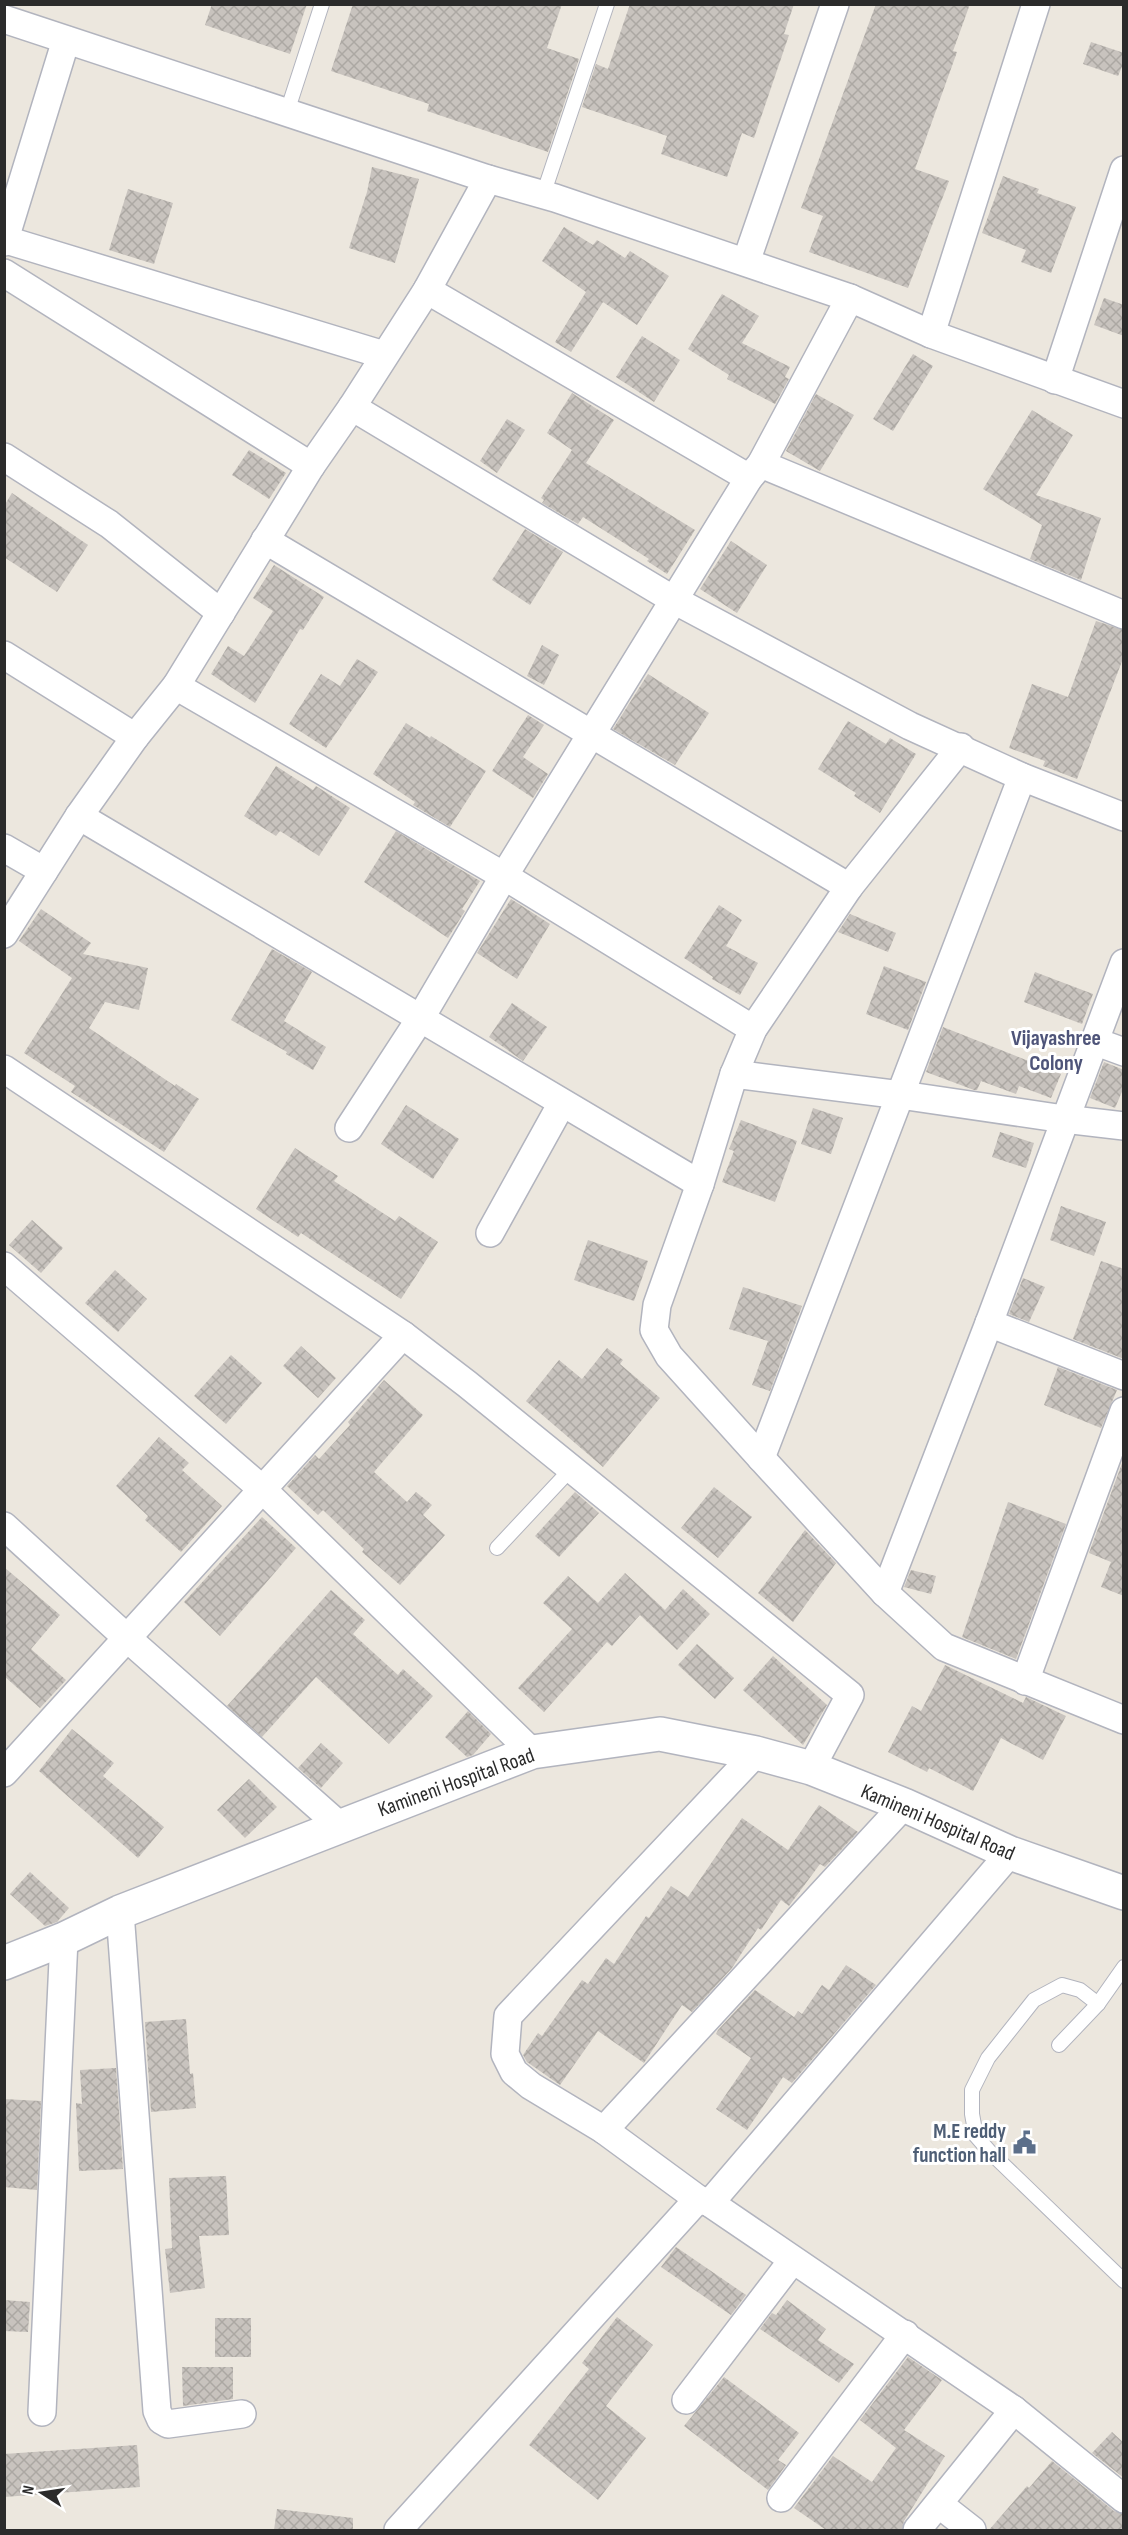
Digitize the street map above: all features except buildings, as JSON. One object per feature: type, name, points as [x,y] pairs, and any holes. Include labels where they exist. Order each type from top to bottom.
[{"type":"street","points":[[746,262],[835,4]]},
{"type":"street","points":[[931,334],[1036,4]]},
{"type":"street","points":[[4,19],[746,262],[850,298],[931,334],[1124,404]]},
{"type":"street","points":[[66,40],[5,241],[384,355]]},
{"type":"street","points":[[1055,380],[1124,170]]},
{"type":"street","points":[[4,934],[79,816],[135,737],[176,686],[311,466],[427,290],[488,179]]},
{"type":"street","points":[[4,273],[311,466]]},
{"type":"street","points":[[427,290],[755,471],[1124,615]]},
{"type":"street","points":[[350,1128],[420,1019],[504,876],[755,471],[850,298]]},
{"type":"street","points":[[352,407],[674,600],[910,726],[961,747],[1022,777],[1124,817]]},
{"type":"street","points":[[4,458],[109,524],[221,613]]},
{"type":"street","points":[[265,540],[849,887]]},
{"type":"street","points":[[4,655],[135,737]]},
{"type":"street","points":[[176,686],[504,876],[753,1029]]},
{"type":"street","points":[[961,747],[849,887],[753,1029],[734,1074],[700,1184],[657,1305],[654,1330],[669,1356],[761,1458],[885,1593],[944,1647],[1124,1720]]},
{"type":"street","points":[[761,1458],[1022,777]]},
{"type":"street","points":[[79,816],[700,1184]]},
{"type":"street","points":[[4,848],[44,871]]},
{"type":"street","points":[[885,1593],[1124,963]]},
{"type":"street","points":[[1094,1041],[1124,1052]]},
{"type":"street","points":[[4,1069],[153,1171],[403,1335],[850,1695],[811,1768]]},
{"type":"street","points":[[734,1074],[1064,1119],[1124,1125]]},
{"type":"street","points":[[490,1233],[562,1103]]},
{"type":"street","points":[[4,1266],[262,1489],[532,1752]]},
{"type":"street","points":[[989,1323],[1124,1376]]},
{"type":"street","points":[[4,1773],[403,1335]]},
{"type":"street","points":[[1025,1681],[1124,1411]]},
{"type":"street","points":[[4,1526],[340,1826]]},
{"type":"street","name":"Kamineni Hospital Road","points":[[4,1963],[64,1939],[120,1912],[532,1752],[660,1734],[756,1753],[811,1768],[904,1805],[1010,1853],[1121,1886]]},
{"type":"street","points":[[756,1753],[508,2016],[506,2054],[514,2072],[531,2086],[604,2130],[704,2201],[1014,2410],[1124,2499]]},
{"type":"street","points":[[604,2130],[904,1805]]},
{"type":"street","points":[[398,2530],[704,2201],[1010,1853]]},
{"type":"street","points":[[120,1912],[156,2411],[161,2420],[168,2424],[242,2414]]},
{"type":"street","points":[[42,2412],[64,1939]]},
{"type":"street","points":[[686,2400],[792,2261]]},
{"type":"street","points":[[781,2498],[904,2334]]},
{"type":"street","points":[[917,2530],[940,2505],[1014,2410]]},
{"type":"street","points":[[940,2505],[972,2530]]},
{"type":"lane","points":[[287,112],[322,4]]},
{"type":"lane","points":[[543,195],[607,4]]},
{"type":"lane","points":[[497,1548],[571,1469]]},
{"type":"lane","points":[[1059,2045],[1098,2004],[1124,1967]]},
{"type":"lane","points":[[1098,2004],[1080,1990],[1062,1985],[1034,2000],[988,2058],[972,2090],[972,2114],[976,2136],[990,2152],[1124,2281]]},
{"type":"place","name":"M.E reddy function hall","points":[[1024,2143]]},
{"type":"district","name":"Vijayashree Colony","points":[[1056,1050]]}]
